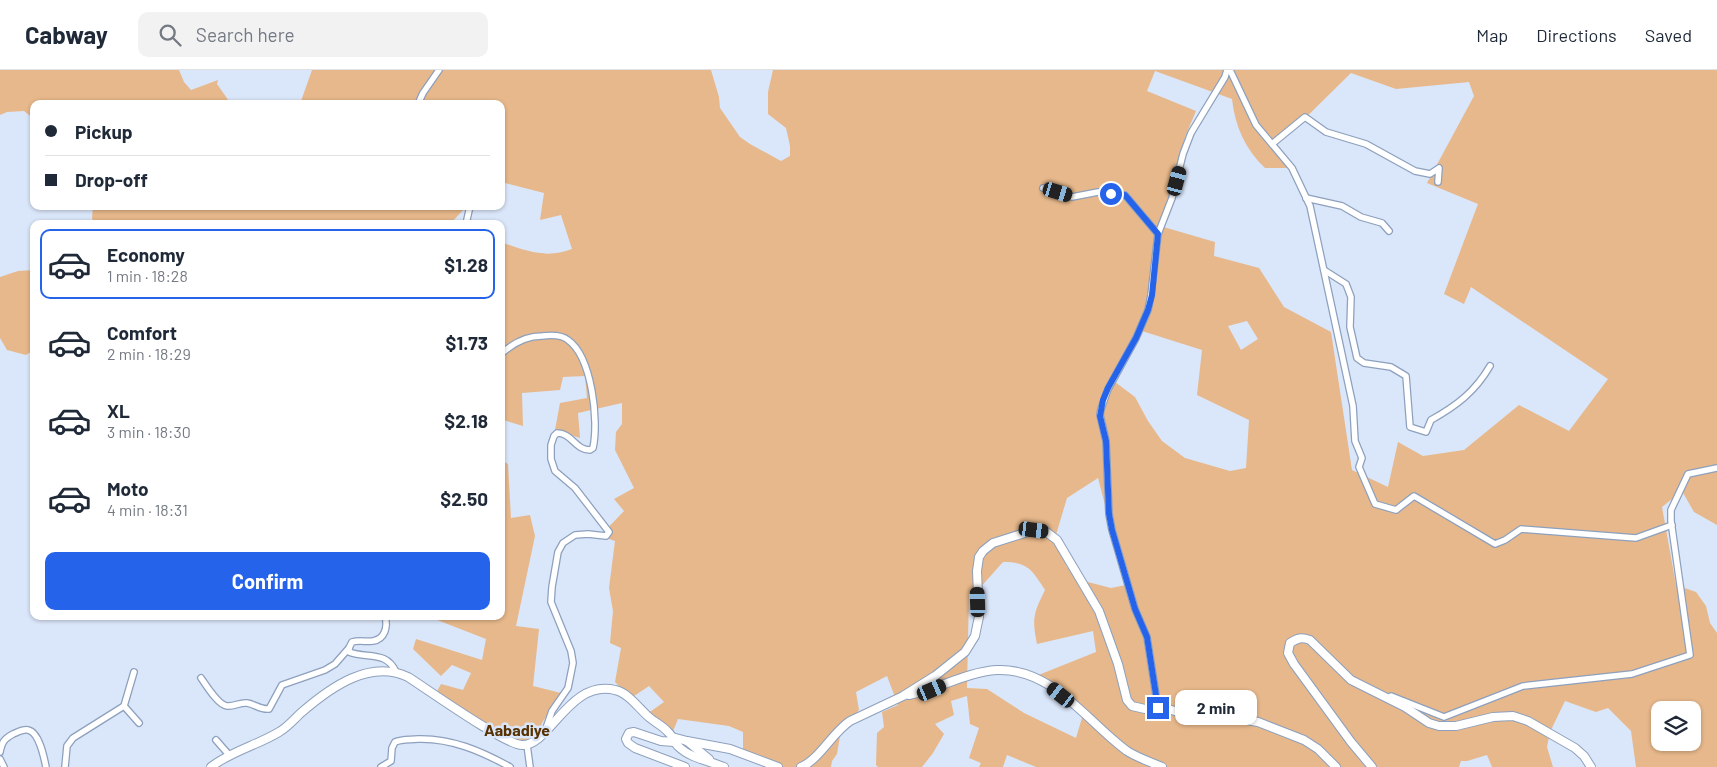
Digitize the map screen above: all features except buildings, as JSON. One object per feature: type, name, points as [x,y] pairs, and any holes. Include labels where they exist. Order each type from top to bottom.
[{"type":"street","points":[[420,100],[439,70]]},
{"type":"street","points":[[1228,70],[1256,125],[1292,168],[1310,206],[1353,406],[1355,441],[1362,458],[1359,467],[1375,504],[1396,510],[1414,496],[1495,544],[1521,530],[1636,538],[1672,524]]},
{"type":"street","points":[[1158,708],[1147,637],[1134,603],[1112,530],[1109,514],[1106,441],[1100,416],[1103,400],[1108,388],[1136,338],[1148,310],[1152,295],[1158,234],[1172,198],[1183,154],[1191,133],[1228,70]]},
{"type":"street","points":[[1272,144],[1305,117],[1326,132],[1366,144],[1415,171],[1430,174],[1439,168],[1438,182]]},
{"type":"street","points":[[1044,188],[1072,197],[1098,192],[1125,195],[1158,234]]},
{"type":"street","points":[[1306,198],[1342,206],[1361,217],[1382,223],[1389,231]]},
{"type":"street","points":[[1324,270],[1346,284],[1351,296],[1350,327],[1357,358],[1364,363],[1392,367],[1406,376],[1410,427],[1426,432],[1431,420],[1454,408],[1481,382],[1490,366]]},
{"type":"street","points":[[505,351],[515,342],[548,335],[566,338],[578,349],[592,388],[594,433],[592,448],[590,450],[582,449],[566,435],[557,433],[551,442],[551,458],[555,471],[575,488],[609,532],[606,536],[588,534],[571,537],[563,543],[558,552],[551,602],[571,651],[573,663],[568,688],[552,711],[545,731]]},
{"type":"street","points":[[1387,699],[1391,696],[1444,717],[1523,686],[1632,674],[1690,655],[1671,510],[1688,474],[1717,468]]},
{"type":"street","points":[[801,767],[812,761],[842,727],[850,721],[903,696],[958,659],[970,644],[977,626],[979,617],[977,564],[983,551],[993,543],[1034,530],[1045,531],[1058,540],[1099,611],[1118,664],[1127,700],[1134,707],[1168,709],[1198,718],[1235,718],[1258,722],[1304,740],[1318,749],[1336,767]]},
{"type":"street","points":[[200,678],[224,705],[246,703],[261,710],[269,710],[282,685],[336,664],[352,642],[373,641],[380,638],[386,632],[388,624],[386,620]]},
{"type":"street","points":[[1372,767],[1351,742],[1294,664],[1288,652],[1290,643],[1301,637],[1310,640],[1351,680],[1439,726],[1456,726],[1493,717],[1513,716],[1528,721],[1575,748],[1584,756],[1591,767]]},
{"type":"street","points":[[349,648],[349,652],[356,655],[367,655],[390,661],[396,672]]},
{"type":"street","points":[[211,767],[281,731],[307,708],[343,682],[373,670],[396,672],[408,677],[514,744],[527,745],[537,740],[558,716],[580,697],[596,690],[615,690],[626,695],[651,719],[666,730],[685,752],[724,767]]},
{"type":"street","points":[[903,696],[932,690],[983,672],[1013,670],[1027,673],[1040,679],[1086,714],[1128,751],[1162,767]]},
{"type":"street","points":[[65,767],[67,746],[73,738],[124,706],[134,672]]},
{"type":"street","points":[[124,706],[139,723]]},
{"type":"street","points":[[0,752],[6,738],[23,730],[29,730],[38,741],[46,767]]},
{"type":"street","points":[[685,767],[634,748],[626,740],[629,733],[634,732],[662,741],[673,739],[730,749],[778,767]]},
{"type":"street","points":[[381,767],[391,761],[392,748],[395,742],[440,739],[461,745],[510,767]]},
{"type":"street","points":[[216,740],[230,756]]},
{"type":"street","points":[[687,741],[713,762]]},
{"type":"street","points":[[527,745],[530,767]]},
{"type":"street","points":[[0,759],[4,767]]},
{"type":"shaded area","points":[[0,70],[179,70],[184,82],[191,90],[218,80],[217,84],[228,100],[30,100],[30,116],[24,111],[7,112],[0,115]]},
{"type":"shaded area","points":[[312,70],[711,70],[719,97],[720,108],[740,137],[781,161],[790,156],[790,146],[786,128],[768,114],[768,92],[773,70],[1717,70],[1717,525],[1694,512],[1682,491],[1662,507],[1676,585],[1696,592],[1706,606],[1710,623],[1717,633],[1717,767],[1636,767],[1631,731],[1608,708],[1596,712],[1565,701],[1550,732],[1547,747],[1553,767],[1492,767],[1487,755],[1461,761],[1459,767],[1162,767],[1152,762],[1149,767],[1036,767],[1007,755],[1003,767],[979,767],[981,763],[969,758],[979,728],[970,724],[967,696],[951,701],[954,715],[935,724],[944,734],[922,767],[878,767],[876,765],[877,733],[884,727],[882,712],[898,705],[887,676],[856,692],[859,710],[841,730],[837,754],[832,761],[831,767],[782,767],[767,763],[743,749],[743,732],[729,726],[678,719],[671,736],[644,716],[664,702],[649,686],[631,698],[615,682],[621,648],[610,643],[613,611],[609,588],[615,541],[600,536],[624,511],[614,499],[634,488],[615,450],[616,432],[622,424],[622,403],[578,413],[580,438],[555,430],[560,403],[587,398],[585,376],[563,377],[560,390],[522,393],[523,426],[505,421],[505,243],[527,251],[545,254],[572,249],[561,215],[540,220],[544,193],[505,183],[505,100],[301,100]],"holes":[[[1155,71],[1232,99],[1238,128],[1258,161],[1265,168],[1289,168],[1276,142],[1287,136],[1351,73],[1396,89],[1469,82],[1474,96],[1427,183],[1478,204],[1444,294],[1464,304],[1471,287],[1608,379],[1569,431],[1519,405],[1464,450],[1423,456],[1398,442],[1388,487],[1352,470],[1331,332],[1284,307],[1259,268],[1214,256],[1215,242],[1160,226],[1185,137],[1196,111],[1147,91]],[[1247,321],[1258,339],[1241,350],[1228,326]],[[1142,331],[1202,350],[1197,395],[1249,420],[1246,468],[1230,471],[1185,458],[1162,441],[1135,397],[1115,382]],[[1098,478],[1126,585],[1111,588],[1084,581],[1067,567],[1055,538],[1067,498]],[[1003,562],[1011,562],[1028,568],[1033,572],[1045,590],[1035,617],[1034,628],[1037,644],[1093,631],[1096,652],[1036,676],[1047,690],[1084,711],[1076,738],[1024,713],[987,689],[967,688],[969,593],[978,590]]]},
{"type":"shaded area","points":[[93,210],[463,210],[454,220],[93,220]]},
{"type":"shaded area","points":[[30,270],[30,352],[26,355],[7,350],[0,338],[0,277],[18,271]]},
{"type":"shaded area","points":[[505,462],[508,464],[511,518],[530,515],[535,536],[516,626],[539,629],[533,686],[561,693],[535,738],[520,744],[435,695],[441,684],[463,690],[471,673],[452,665],[441,676],[413,649],[416,639],[482,660],[486,639],[437,620],[505,620]]},
{"type":"district","name":"Aabadiye","points":[[517,730]]},
{"type":"route","points":[[1111,194],[1125,195],[1158,234],[1152,295],[1148,310],[1136,338],[1108,388],[1103,400],[1100,416],[1108,458],[1109,514],[1112,530],[1123,562],[1135,609],[1147,637],[1158,708]]}]
